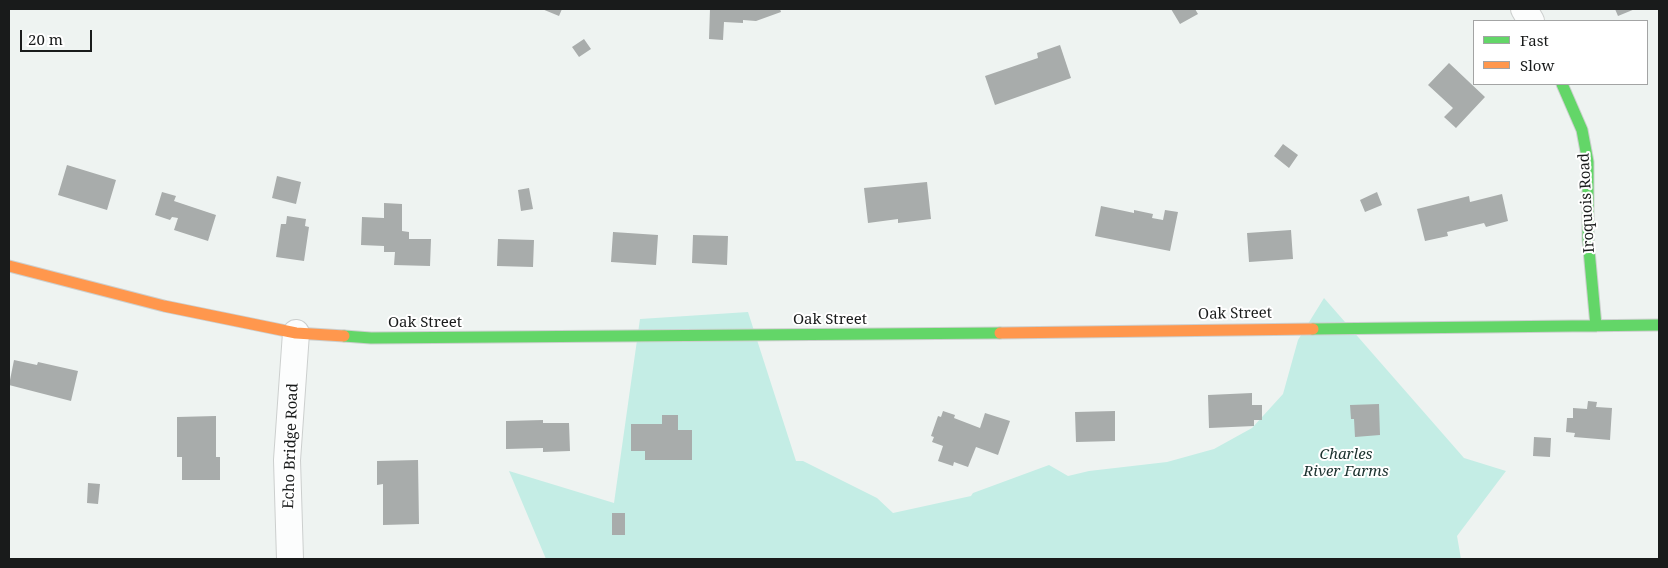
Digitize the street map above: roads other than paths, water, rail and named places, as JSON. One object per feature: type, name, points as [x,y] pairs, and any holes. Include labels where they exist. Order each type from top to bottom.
[{"type":"main road","name":"Iroquois Road","points":[[1562,85],[1582,130],[1588,162],[1588,239],[1596,326]]},
{"type":"main road","name":"Oak Street","points":[[9,266],[56,280],[164,306],[296,333],[381,338],[882,335],[1455,326],[1659,325]]},
{"type":"street","points":[[1524,9],[1530,20]]},
{"type":"street","name":"Echo Bridge Road","points":[[290,559],[287,460],[296,333]]},
{"type":"park label","name":"Charles River Farms","points":[[1346,464]]}]
